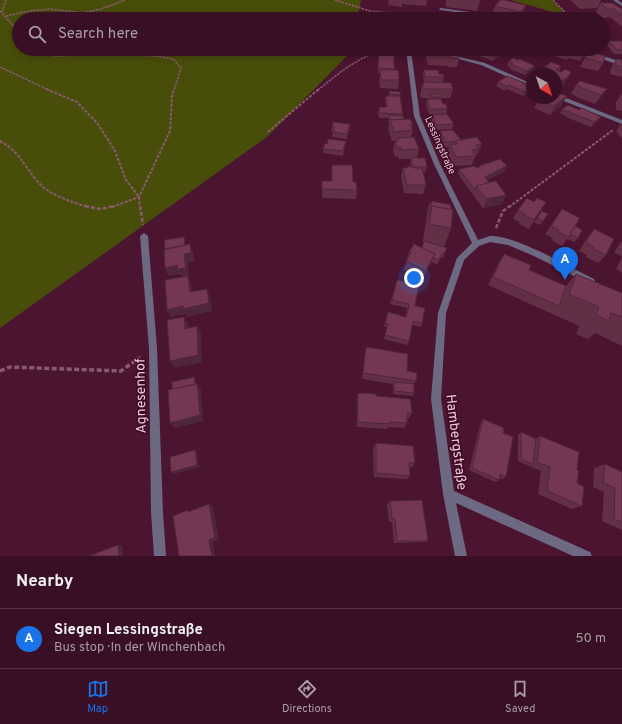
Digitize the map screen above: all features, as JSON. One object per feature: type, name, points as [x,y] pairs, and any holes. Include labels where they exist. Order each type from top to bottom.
[{"type":"street","points":[[615,0],[622,5]]},
{"type":"street","name":"Lessingstraße","points":[[409,56],[416,116],[437,164],[476,244]]},
{"type":"street","points":[[452,56],[483,64],[526,83]]},
{"type":"street","points":[[597,56],[622,64]]},
{"type":"street","points":[[562,98],[622,122]]},
{"type":"street","name":"Agnesenhof","points":[[144,236],[153,348],[156,512],[160,556]]},
{"type":"street","points":[[476,244],[490,239],[508,242],[537,254],[601,286]]},
{"type":"street","name":"Hambergstraße","points":[[461,556],[449,494],[436,399],[442,313],[461,258],[476,244]]},
{"type":"street","points":[[449,494],[586,556]]},
{"type":"lane","points":[[441,9],[463,12]]},
{"type":"path","points":[[6,0],[1,11],[12,23]]},
{"type":"path","points":[[87,12],[101,9],[125,0]]},
{"type":"path","points":[[335,0],[375,12]]},
{"type":"path","points":[[553,0],[565,12]]},
{"type":"path","points":[[24,12],[51,9],[74,12]]},
{"type":"path","points":[[6,16],[12,15]]},
{"type":"path","points":[[55,56],[70,56]]},
{"type":"path","points":[[0,141],[10,145],[25,162],[40,183],[68,200],[100,209],[138,197],[170,131],[172,96],[181,68],[174,60],[161,56]]},
{"type":"path","points":[[268,132],[336,76],[362,59],[371,56]]},
{"type":"path","points":[[0,67],[27,81],[77,102],[98,124],[115,151],[126,180],[138,197],[144,236]]},
{"type":"path","points":[[490,239],[503,211],[616,127]]},
{"type":"path","points":[[0,371],[10,367],[121,371],[153,348]]},
{"type":"shaded area","points":[[0,0],[361,0],[358,12],[12,12],[12,56],[347,56],[267,137],[0,328]]},
{"type":"shaded area","points":[[511,0],[552,0],[565,12],[553,12]]},
{"type":"building","points":[[500,0],[526,5],[521,12],[495,6]]},
{"type":"building","points":[[600,3],[612,3],[622,9],[622,13],[620,14],[614,9],[608,9]]},
{"type":"building","points":[[372,10],[391,12],[372,12]]},
{"type":"building","points":[[610,41],[622,41],[622,50],[617,50]]},
{"type":"building","points":[[379,56],[394,56],[394,69],[378,68]]},
{"type":"building","points":[[458,56],[459,59],[450,57],[430,57]]},
{"type":"building","points":[[586,56],[605,56],[603,63],[585,58]]},
{"type":"building","points":[[513,58],[518,60],[520,59],[535,66],[532,68],[526,68],[526,71],[511,64],[513,63],[509,61]]},
{"type":"building","points":[[616,59],[622,60],[622,67],[616,66]]},
{"type":"building","points":[[551,62],[561,66],[558,68],[544,67]]},
{"type":"building","points":[[565,69],[571,72],[569,76],[562,81],[562,72]]},
{"type":"building","points":[[380,70],[398,70],[399,80],[381,80]]},
{"type":"building","points":[[424,70],[438,70],[439,74],[443,74],[444,77],[425,77]]},
{"type":"building","points":[[507,76],[526,84],[526,91],[525,92],[498,82]]},
{"type":"building","points":[[580,81],[607,89],[601,95],[576,85]]},
{"type":"building","points":[[424,82],[451,83],[453,89],[423,89],[422,85],[424,85]]},
{"type":"building","points":[[389,91],[401,92],[400,95],[389,94]]},
{"type":"building","points":[[431,94],[440,94],[440,97],[432,97]]},
{"type":"building","points":[[562,94],[567,96],[562,100]]},
{"type":"building","points":[[386,96],[400,96],[403,114],[380,113],[379,107],[387,107]]},
{"type":"building","points":[[427,99],[441,99],[443,104],[446,104],[447,109],[430,109]]},
{"type":"building","points":[[568,105],[579,110],[582,108],[601,117],[594,122],[569,112],[570,110],[568,112],[562,109]]},
{"type":"building","points":[[447,114],[454,124],[436,125],[432,115]]},
{"type":"building","points":[[389,115],[403,116],[404,119],[390,120]]},
{"type":"building","points":[[410,119],[413,124],[410,124],[413,130],[394,132],[390,120]]},
{"type":"building","points":[[333,122],[350,124],[347,134],[333,132]]},
{"type":"building","points":[[453,130],[461,140],[446,142],[440,131]]},
{"type":"building","points":[[414,137],[419,149],[401,150],[400,147],[397,148],[395,141],[398,141],[397,138]]},
{"type":"building","points":[[477,137],[482,144],[476,145],[479,149],[472,150],[475,156],[456,157],[450,145],[458,144],[455,141]]},
{"type":"building","points":[[328,139],[346,141],[343,151],[323,149],[325,143],[327,144]]},
{"type":"building","points":[[411,158],[425,158],[427,167],[413,167]]},
{"type":"building","points":[[500,159],[507,166],[485,177],[489,183],[476,186],[475,190],[459,169],[475,166],[476,168]]},
{"type":"building","points":[[332,165],[352,165],[353,182],[356,182],[357,190],[322,189],[322,181],[332,181]]},
{"type":"building","points":[[408,166],[422,168],[426,185],[407,185],[403,168],[407,168]]},
{"type":"building","points":[[496,181],[506,195],[487,199],[476,186]]},
{"type":"building","points":[[527,198],[534,202],[537,198],[546,202],[534,220],[518,210]]},
{"type":"building","points":[[432,201],[451,205],[451,210],[432,206],[429,215]]},
{"type":"building","points":[[432,206],[453,210],[451,228],[429,224]]},
{"type":"building","points":[[562,209],[580,218],[569,237],[558,232],[559,230],[551,226]]},
{"type":"building","points":[[542,211],[548,214],[543,221],[537,218]]},
{"type":"building","points":[[575,226],[582,230],[578,238],[570,234]]},
{"type":"building","points":[[594,229],[614,239],[606,255],[593,249],[594,247],[586,242]]},
{"type":"building","points":[[184,237],[185,245],[165,249],[164,240]]},
{"type":"building","points":[[424,241],[447,248],[445,253],[443,253],[438,260],[433,258],[435,254],[422,248]]},
{"type":"building","points":[[622,241],[622,250],[618,248]]},
{"type":"building","points":[[190,244],[191,253],[184,254],[186,268],[178,269],[177,265],[165,268],[164,250]]},
{"type":"building","points":[[414,244],[435,254],[426,270],[406,261]]},
{"type":"building","points":[[504,254],[531,265],[529,270],[566,286],[559,306],[493,277]]},
{"type":"building","points":[[576,274],[622,293],[622,317],[611,313],[609,321],[596,315],[599,307],[569,294]]},
{"type":"building","points":[[188,276],[190,292],[207,289],[209,303],[183,309],[183,306],[167,310],[165,280]]},
{"type":"building","points":[[397,280],[419,285],[415,306],[425,308],[422,323],[413,321],[409,341],[385,335],[388,324],[385,323],[388,312],[406,317],[408,310],[409,304],[392,300]]},
{"type":"building","points":[[184,317],[185,329],[197,326],[198,355],[170,361],[167,320]]},
{"type":"building","points":[[366,347],[408,354],[407,371],[417,373],[416,381],[363,373]]},
{"type":"building","points":[[194,377],[195,384],[172,390],[172,382]]},
{"type":"building","points":[[395,382],[414,384],[414,393],[394,391]]},
{"type":"building","points":[[197,384],[200,415],[170,423],[168,390]]},
{"type":"building","points":[[358,393],[410,399],[412,413],[407,413],[407,423],[390,422],[390,424],[358,422]]},
{"type":"building","points":[[483,419],[504,428],[503,433],[513,437],[506,477],[500,474],[499,480],[472,468]]},
{"type":"building","points":[[521,432],[536,439],[533,464],[521,459]]},
{"type":"building","points":[[540,436],[579,452],[577,470],[579,471],[577,483],[584,487],[582,506],[547,491],[550,467],[537,462]]},
{"type":"building","points":[[376,443],[413,446],[415,463],[409,463],[410,476],[376,473]]},
{"type":"building","points":[[195,450],[197,465],[171,472],[170,457]]},
{"type":"building","points":[[605,464],[622,472],[622,522],[614,519],[615,488],[603,483]]},
{"type":"building","points":[[422,500],[428,541],[397,541],[395,519],[392,519],[390,501]]},
{"type":"building","points":[[209,504],[215,537],[209,540],[212,556],[179,556],[173,516]]},
{"type":"building","points":[[118,545],[119,556],[89,556]]},
{"type":"place","name":"Siegen Lessingstraße","points":[[565,280]]}]
